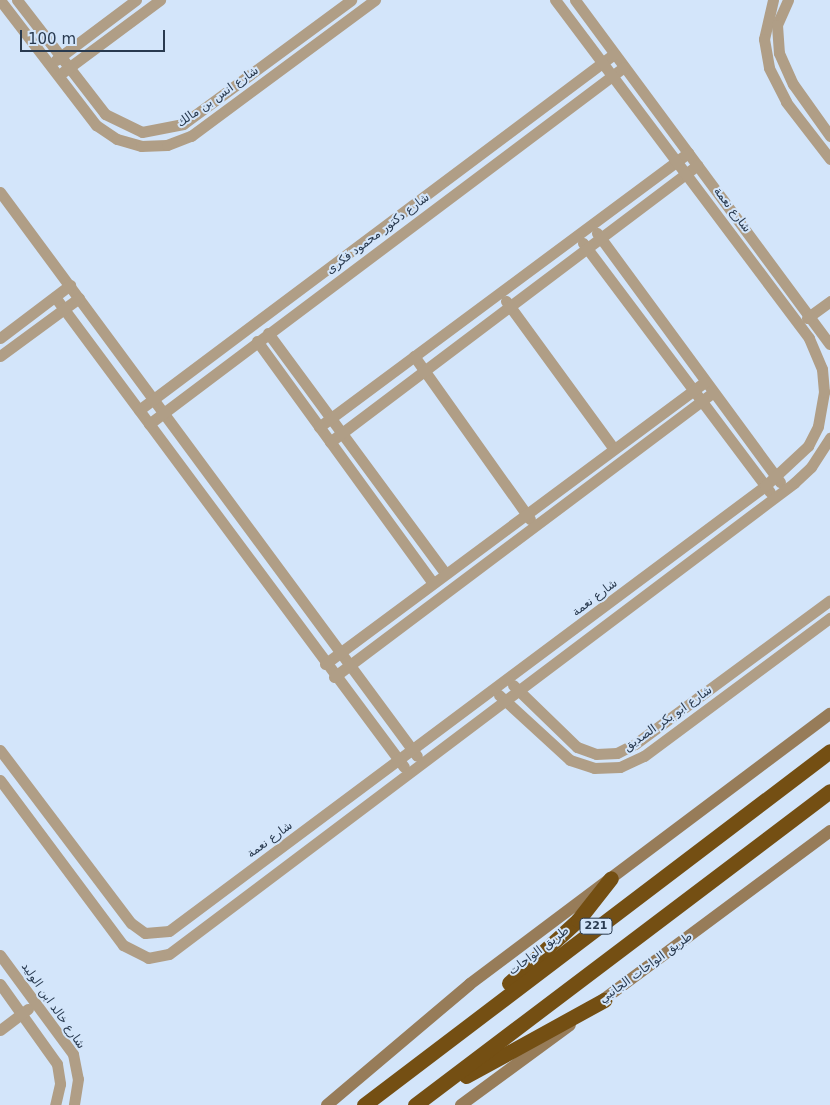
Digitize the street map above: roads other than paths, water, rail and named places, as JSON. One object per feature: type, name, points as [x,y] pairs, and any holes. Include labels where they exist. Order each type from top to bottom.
[{"type":"highway","name":"طريق الواحات","points":[[364,1105],[486,1010],[830,750]]},
{"type":"highway","name":"221","points":[[417,1103],[830,791]]},
{"type":"highway","points":[[486,1010],[512,979],[587,911],[611,878]]},
{"type":"highway","points":[[417,1103],[604,1000]]},
{"type":"street","name":"شارع انس بن مالك","points":[[0,0],[96,124],[117,139],[141,146],[167,144],[191,136],[375,0]]},
{"type":"street","name":"شارع انس بن مالك","points":[[17,0],[105,114],[116,122],[142,132],[164,131],[183,124],[351,0]]},
{"type":"street","points":[[50,65],[136,0]]},
{"type":"street","points":[[57,76],[160,0]]},
{"type":"street","name":"شارع نعمة","points":[[0,750],[107,894],[140,930],[169,931],[414,751],[776,478],[808,446],[822,415],[824,380],[809,338],[800,323],[555,0]]},
{"type":"street","name":"شارع نعمة","points":[[575,0],[811,315],[826,325],[830,344]]},
{"type":"street","points":[[773,0],[764,29],[769,68],[781,94],[830,159]]},
{"type":"street","points":[[788,0],[777,25],[779,54],[793,84],[830,136]]},
{"type":"street","points":[[297,40],[306,51]]},
{"type":"street","name":"شارع دكتور محمود فكرى","points":[[139,410],[614,54]]},
{"type":"street","name":"شارع دكتور محمود فكرى","points":[[149,424],[624,67]]},
{"type":"street","points":[[319,427],[688,153]]},
{"type":"street","points":[[330,442],[697,165]]},
{"type":"street","points":[[0,192],[352,664],[421,763]]},
{"type":"street","points":[[591,225],[785,489]]},
{"type":"street","points":[[578,236],[691,392],[774,498]]},
{"type":"street","points":[[359,244],[370,257]]},
{"type":"street","points":[[0,338],[70,285]]},
{"type":"street","points":[[500,293],[614,449]]},
{"type":"street","points":[[54,297],[334,677],[408,773]]},
{"type":"street","points":[[0,356],[79,298]]},
{"type":"street","points":[[800,323],[830,301]]},
{"type":"street","points":[[809,338],[826,325]]},
{"type":"street","points":[[268,333],[444,573]]},
{"type":"street","points":[[257,341],[432,582]]},
{"type":"street","points":[[414,356],[536,526]]},
{"type":"street","points":[[325,664],[444,573],[705,382]]},
{"type":"street","points":[[334,677],[713,392]]},
{"type":"street","points":[[0,780],[128,950],[148,958],[169,954],[774,498],[812,467],[830,438]]},
{"type":"street","name":"شارع ابو بكر الصديق","points":[[508,680],[577,747],[596,754],[617,753],[635,744],[830,600]]},
{"type":"street","name":"شارع ابو بكر الصديق","points":[[494,690],[570,760],[594,768],[620,767],[644,756],[830,618]]},
{"type":"street","points":[[327,1105],[470,984],[830,714]]},
{"type":"street","name":"طريق الواحات الجانبي","points":[[462,1105],[830,831]]},
{"type":"street","points":[[92,904],[107,894]]},
{"type":"street","name":"شارع خالد ابن الوليد","points":[[0,955],[72,1054],[78,1079],[74,1105]]},
{"type":"street","points":[[0,984],[57,1064],[60,1084],[54,1105]]},
{"type":"street","points":[[0,1030],[36,1003]]}]
